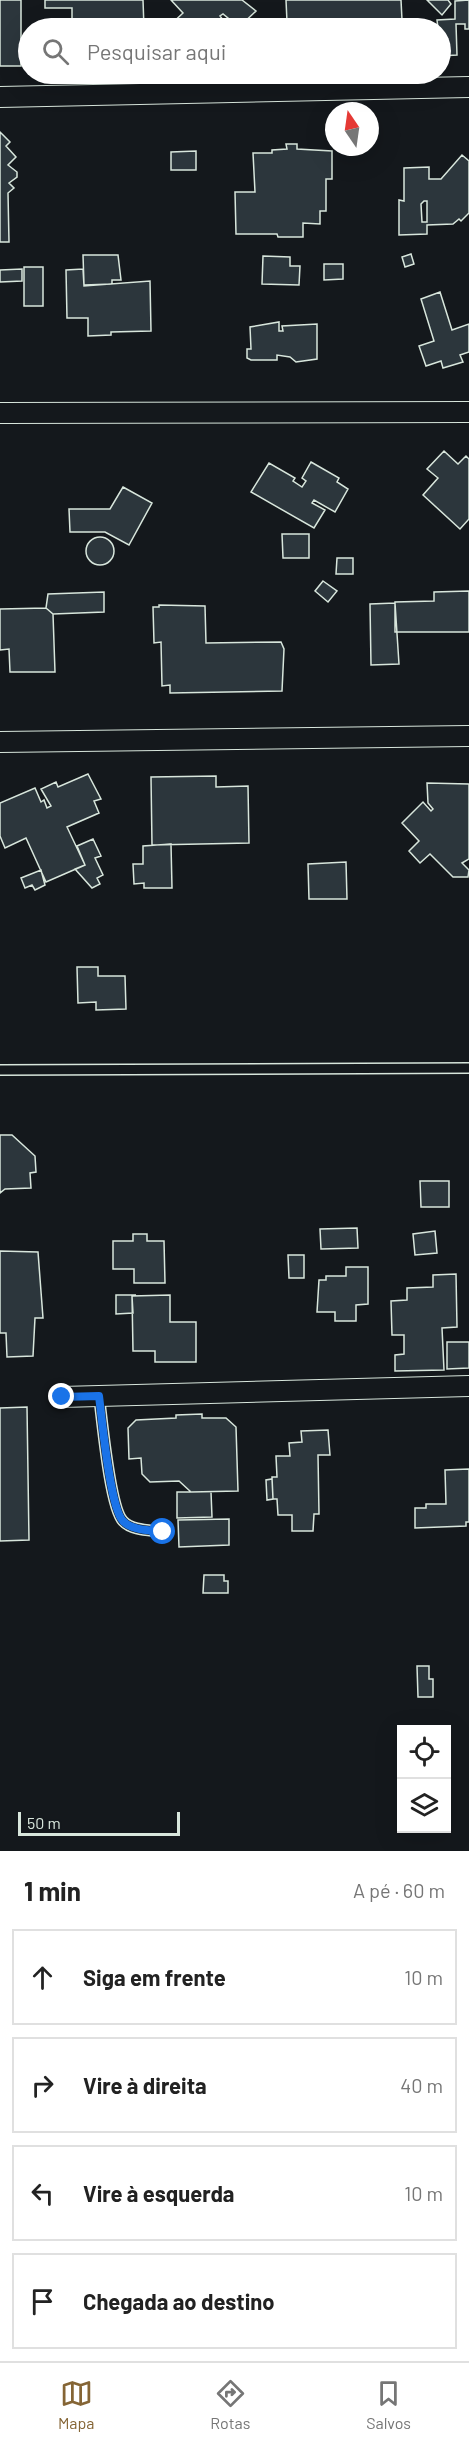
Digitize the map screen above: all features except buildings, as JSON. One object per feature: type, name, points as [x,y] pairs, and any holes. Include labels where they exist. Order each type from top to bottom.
[{"type":"street","points":[[0,97],[469,87]]},
{"type":"street","points":[[0,413],[469,412]]},
{"type":"street","points":[[0,742],[469,736]]},
{"type":"street","points":[[62,1397],[469,1386]]},
{"type":"lane","points":[[0,1070],[469,1068]]},
{"type":"lane","points":[[99,1396],[115,1502],[122,1521],[133,1528],[163,1532]]},
{"type":"route","points":[[62,1397],[99,1396],[115,1502],[122,1521],[133,1528],[163,1532]]}]
